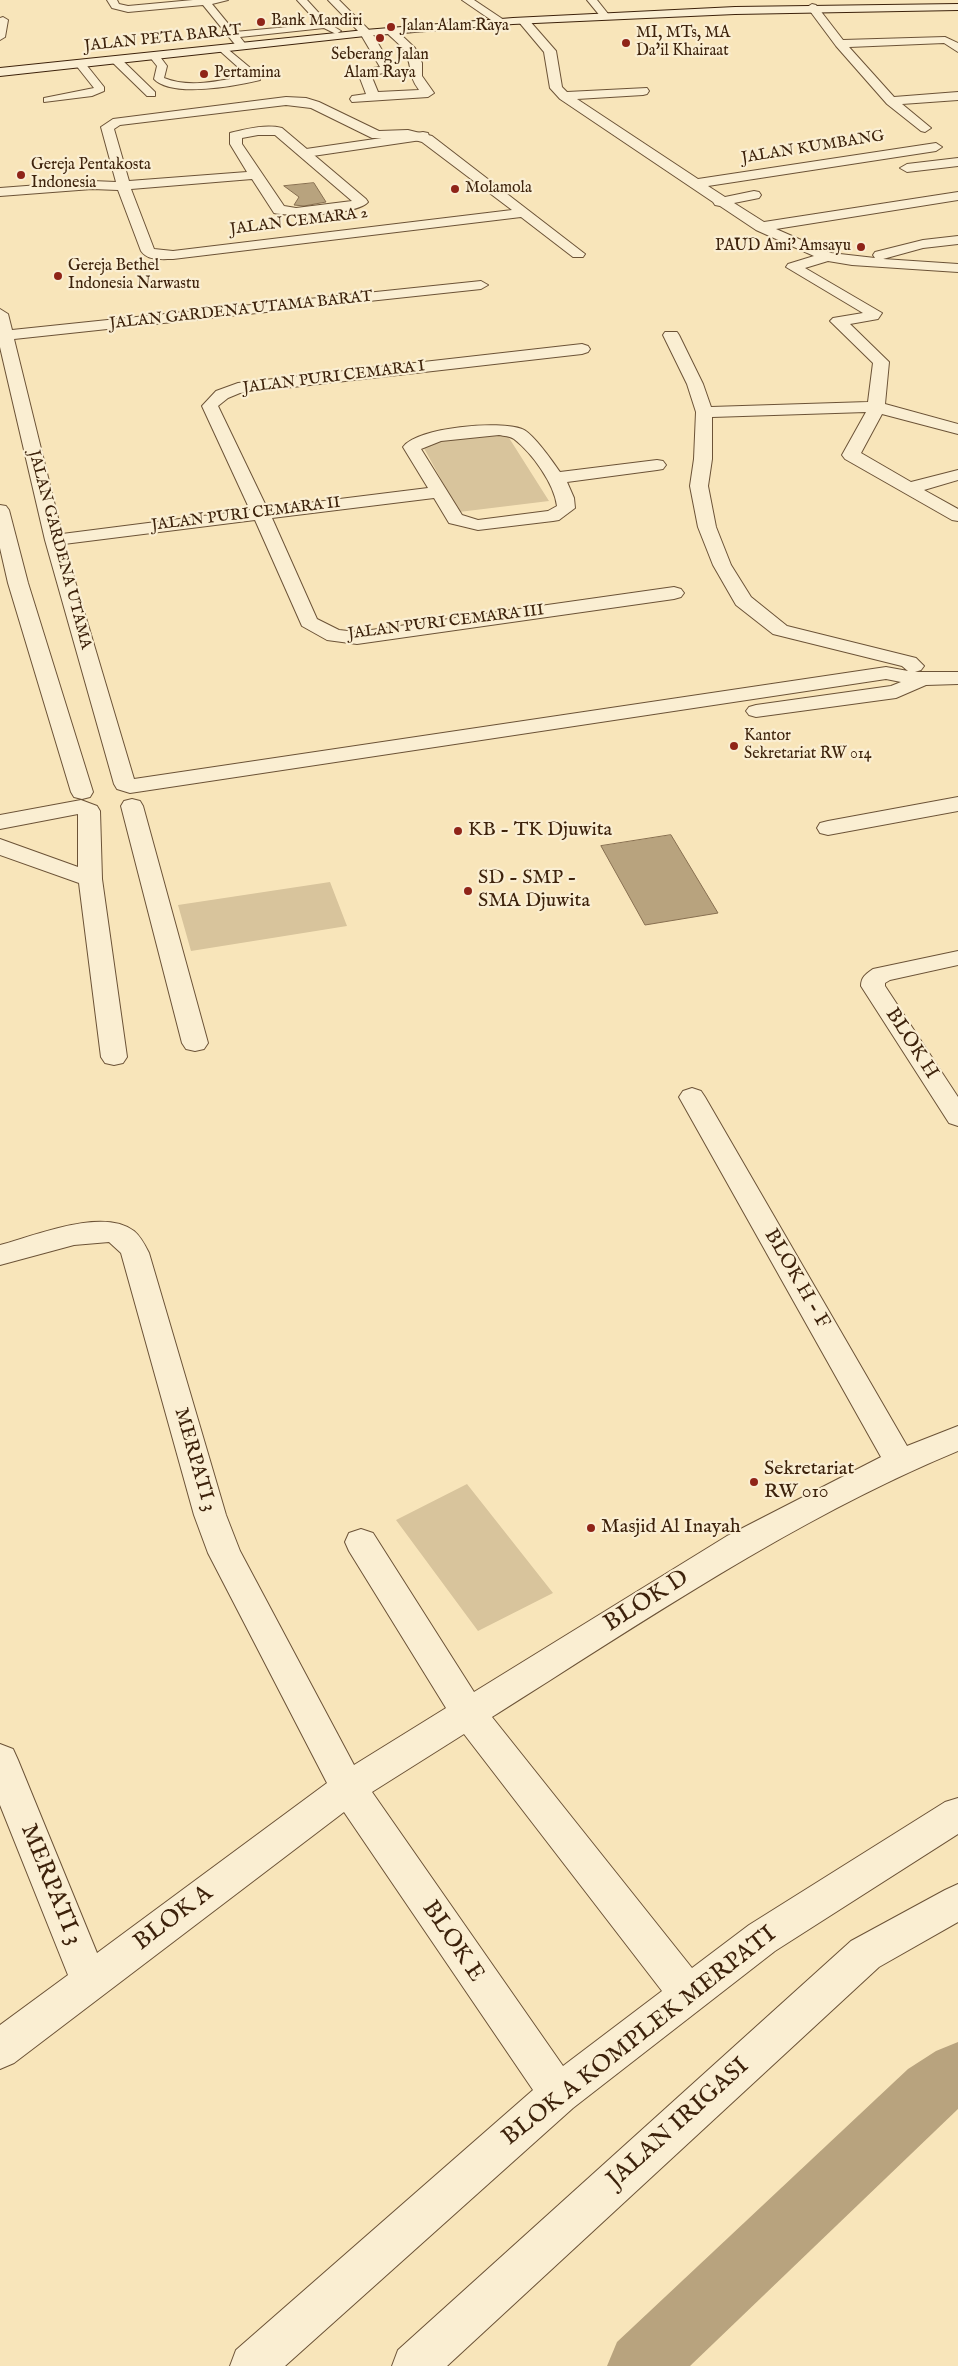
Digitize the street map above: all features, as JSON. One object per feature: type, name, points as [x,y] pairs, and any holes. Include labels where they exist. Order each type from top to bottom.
[{"type":"street","points":[[333,0],[366,33],[387,68],[364,73],[373,96]]},
{"type":"street","points":[[468,0],[501,22]]},
{"type":"street","points":[[810,5],[840,44],[891,100],[925,128]]},
{"type":"street","name":"JALAN PETA BARAT","points":[[0,72],[344,35],[604,15],[810,5],[958,7]]},
{"type":"street","points":[[524,21],[550,51],[556,88],[564,96],[720,202],[761,227],[827,257],[852,261],[958,268]]},
{"type":"street","points":[[356,99],[373,96],[428,93],[417,80],[414,70],[416,63],[409,48],[391,31]]},
{"type":"street","points":[[840,44],[945,40],[957,48]]},
{"type":"street","points":[[564,96],[643,92]]},
{"type":"street","points":[[891,100],[958,96]]},
{"type":"street","points":[[306,102],[328,99]]},
{"type":"street","name":"JALAN CEMARA 2","points":[[306,102],[286,101],[109,124],[107,127],[123,186],[148,251],[159,255],[524,213]]},
{"type":"street","points":[[306,102],[377,135],[408,134],[425,138],[578,254]]},
{"type":"street","points":[[258,131],[278,131],[361,202],[296,212],[279,210],[254,175],[236,144],[235,136],[258,131]]},
{"type":"street","points":[[306,153],[425,138]]},
{"type":"street","name":"JALAN KUMBANG","points":[[694,184],[936,147]]},
{"type":"street","points":[[899,170],[958,162]]},
{"type":"street","points":[[0,192],[92,185],[106,187],[123,186],[254,175]]},
{"type":"street","points":[[0,199],[89,192],[106,187]]},
{"type":"street","points":[[720,202],[754,195]]},
{"type":"street","points":[[761,227],[958,196]]},
{"type":"street","points":[[852,261],[922,244],[958,240]]},
{"type":"street","points":[[827,257],[793,267],[874,313],[873,316],[838,321],[881,362],[876,407],[870,423],[851,455],[958,516]]},
{"type":"street","name":"JALAN GARDENA UTAMA BARAT","points":[[2,336],[481,285]]},
{"type":"street","name":"JALAN GARDENA UTAMA","points":[[0,314],[2,336],[54,540],[109,798],[90,879],[114,1057]]},
{"type":"street","points":[[671,335],[695,384],[704,412],[703,459],[700,486],[707,527],[722,565],[743,601],[780,630],[908,662],[930,679]]},
{"type":"street","name":"JALAN PURI CEMARA I","points":[[261,514],[210,406],[215,399],[224,393],[238,388],[582,349]]},
{"type":"street","points":[[704,412],[876,407],[958,429]]},
{"type":"street","points":[[499,430],[518,433],[555,478],[566,500],[566,508],[553,516],[478,525],[454,519],[412,447],[417,443],[434,437],[499,430]]},
{"type":"street","points":[[555,478],[656,465]]},
{"type":"street","points":[[910,488],[958,475]]},
{"type":"street","name":"JALAN PURI CEMARA II","points":[[54,540],[439,492]]},
{"type":"street","name":"JALAN GARDENA UTAMA","points":[[0,510],[9,584],[109,798],[195,1043]]},
{"type":"street","name":"JALAN PURI CEMARA III","points":[[261,514],[308,622],[334,636],[357,638],[674,593]]},
{"type":"street","points":[[0,822],[109,798],[896,692],[930,679],[958,678]]},
{"type":"street","points":[[828,828],[958,804]]},
{"type":"street","points":[[0,846],[21,856],[90,879]]},
{"type":"street","name":"BLOK H","points":[[958,958],[882,974],[873,980],[873,986],[958,1117]]},
{"type":"street","name":"BLOK H - F","points":[[692,1097],[900,1462]]},
{"type":"street","name":"MERPATI 3","points":[[0,1256],[92,1231],[113,1232],[127,1239],[136,1254],[210,1515],[224,1553],[348,1788]]},
{"type":"street","name":"BLOK D","points":[[348,1788],[739,1545],[900,1462],[958,1438]]},
{"type":"street","points":[[361,1542],[468,1713],[689,1994]]},
{"type":"street","name":"MERPATI 3","points":[[0,1760],[90,1982]]},
{"type":"street","name":"BLOK A","points":[[0,2049],[348,1788]]},
{"type":"street","name":"BLOK E","points":[[348,1788],[559,2094]]},
{"type":"street","name":"BLOK A KOMPLEK MERPATI","points":[[252,2366],[559,2094],[762,1938],[958,1814]]},
{"type":"street","name":"JALAN IRIGASI","points":[[414,2366],[865,1954],[958,1902]]},
{"type":"lane","points":[[112,0],[115,6],[128,9],[223,0]]},
{"type":"lane","points":[[302,0],[324,25],[344,35]]},
{"type":"lane","points":[[592,0],[604,15]]},
{"type":"lane","points":[[205,1],[242,46]]},
{"type":"lane","points":[[0,37],[2,20]]},
{"type":"lane","points":[[233,35],[313,28],[324,25]]},
{"type":"lane","points":[[154,56],[162,66],[160,79],[175,86],[191,87],[256,78],[224,48]]},
{"type":"lane","points":[[116,60],[151,94]]},
{"type":"lane","points":[[48,100],[92,93],[100,89],[80,64]]},
{"type":"shaded area","points":[[314,183],[326,202],[304,206],[294,205],[299,197],[284,186]]},
{"type":"shaded area","points":[[504,430],[549,501],[459,512],[420,441]]},
{"type":"shaded area","points":[[671,835],[718,913],[645,925],[601,846]]},
{"type":"shaded area","points":[[330,882],[347,926],[191,951],[178,905]]},
{"type":"shaded area","points":[[467,1484],[553,1593],[478,1631],[396,1520]]},
{"type":"waterway","points":[[641,2366],[930,2091],[958,2073]]},
{"type":"place","name":"Bank Mandiri","points":[[261,22]]},
{"type":"place","name":"Jalan Alam Raya","points":[[391,27]]},
{"type":"place","name":"Seberang Jalan Alam Raya","points":[[380,38]]},
{"type":"place","name":"MI, MTs, MA Da'il Khairaat","points":[[626,43]]},
{"type":"place","name":"Pertamina","points":[[204,74]]},
{"type":"place","name":"Gereja Pentakosta Indonesia","points":[[21,175]]},
{"type":"place","name":"Molamola","points":[[455,189]]},
{"type":"place","name":"PAUD Ami' Amsayu","points":[[861,247]]},
{"type":"place","name":"Gereja Bethel Indonesia Narwastu","points":[[58,276]]},
{"type":"place","name":"Kantor Sekretariat RW 014","points":[[734,746]]},
{"type":"place","name":"KB - TK Djuwita","points":[[458,831]]},
{"type":"place","name":"SD - SMP - SMA Djuwita","points":[[468,891]]},
{"type":"place","name":"Sekretariat RW 010","points":[[754,1482]]},
{"type":"place","name":"Masjid Al Inayah","points":[[591,1528]]}]
